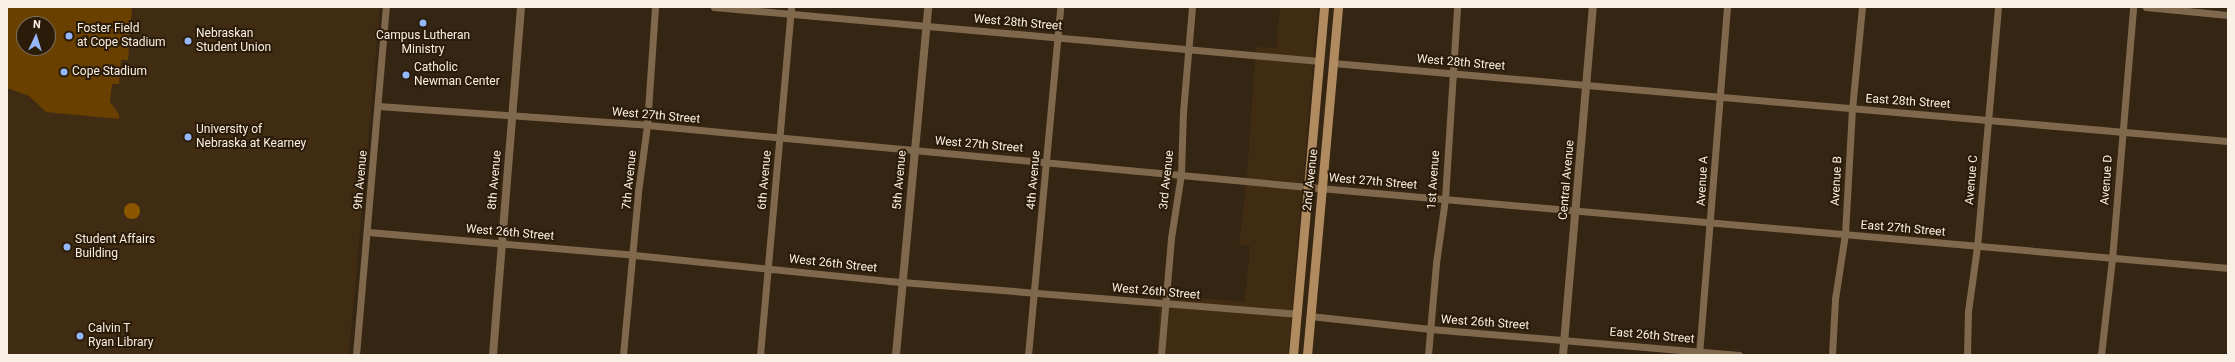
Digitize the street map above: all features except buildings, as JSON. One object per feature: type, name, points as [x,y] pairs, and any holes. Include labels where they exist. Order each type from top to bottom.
[{"type":"main road","name":"2nd Avenue","points":[[1293,355],[1324,7]]},
{"type":"main road","name":"2nd Avenue","points":[[1307,355],[1338,7]]},
{"type":"street","name":"9th Avenue","points":[[356,355],[368,232],[386,7]]},
{"type":"street","name":"8th Avenue","points":[[493,355],[521,7]]},
{"type":"street","name":"7th Avenue","points":[[623,355],[634,254],[638,192],[647,125],[655,7]]},
{"type":"street","name":"West 28th Street","points":[[714,7],[791,10],[926,26],[1320,61]]},
{"type":"street","name":"5th Avenue","points":[[896,355],[928,7]]},
{"type":"street","name":"4th Avenue","points":[[1028,355],[1060,7]]},
{"type":"street","name":"3rd Avenue","points":[[1161,355],[1171,238],[1181,174],[1183,112],[1192,7]]},
{"type":"street","name":"1st Avenue","points":[[1428,355],[1445,198],[1451,73],[1457,7]]},
{"type":"street","name":"Central Avenue","points":[[1563,355],[1577,211],[1593,7]]},
{"type":"street","name":"Avenue A","points":[[1699,353],[1702,288],[1712,222],[1719,97],[1727,7]]},
{"type":"street","name":"Avenue B","points":[[1832,355],[1835,299],[1845,234],[1852,109],[1862,7]]},
{"type":"street","name":"Avenue C","points":[[1967,355],[1968,311],[1977,247],[1998,7]]},
{"type":"street","name":"Avenue D","points":[[2101,355],[2112,259],[2133,7]]},
{"type":"street","points":[[2146,7],[2228,15]]},
{"type":"street","name":"6th Avenue","points":[[760,355],[791,10]]},
{"type":"street","name":"West 28th Street","points":[[1333,62],[1586,85]]},
{"type":"street","name":"East 28th Street","points":[[1586,85],[1852,109],[2122,130],[2228,140]]},
{"type":"street","name":"West 27th Street","points":[[378,106],[647,125],[914,151],[1577,211]]},
{"type":"street","name":"East 27th Street","points":[[1577,211],[2228,268]]},
{"type":"street","name":"West 26th Street","points":[[368,232],[634,254],[903,282],[1297,314]]},
{"type":"street","name":"West 26th Street","points":[[1310,316],[1430,329],[1564,340]]},
{"type":"street","name":"East 26th Street","points":[[1564,340],[1699,353],[1739,355]]},
{"type":"shaded area","name":"University of Nebraska at Kearney","points":[[7,7],[380,7],[349,355],[7,355]]},
{"type":"shaded area","name":"Cope Stadium","points":[[7,7],[132,7],[128,60],[121,60],[119,84],[112,84],[110,102],[119,114],[119,119],[46,112],[29,96],[7,88]]},
{"type":"shaded area","points":[[1280,7],[1318,7],[1288,355],[1157,355],[1160,294],[1245,302],[1250,246],[1239,245],[1246,187],[1256,47],[1276,48]]},
{"type":"shaded area","points":[[132,203],[138,205],[140,211],[138,217],[132,219],[126,217],[124,211],[126,205]]},
{"type":"place","name":"Campus Lutheran Ministry","points":[[423,23]]},
{"type":"place","name":"Foster Field at Cope Stadium","points":[[69,36]]},
{"type":"place","name":"Nebraskan Student Union","points":[[188,41]]},
{"type":"place","name":"Cope Stadium","points":[[64,72]]},
{"type":"place","name":"Catholic Newman Center","points":[[406,75]]},
{"type":"place","name":"University of Nebraska at Kearney","points":[[188,137]]},
{"type":"place","name":"Student Affairs Building","points":[[67,247]]},
{"type":"place","name":"Calvin T Ryan Library","points":[[80,336]]}]
